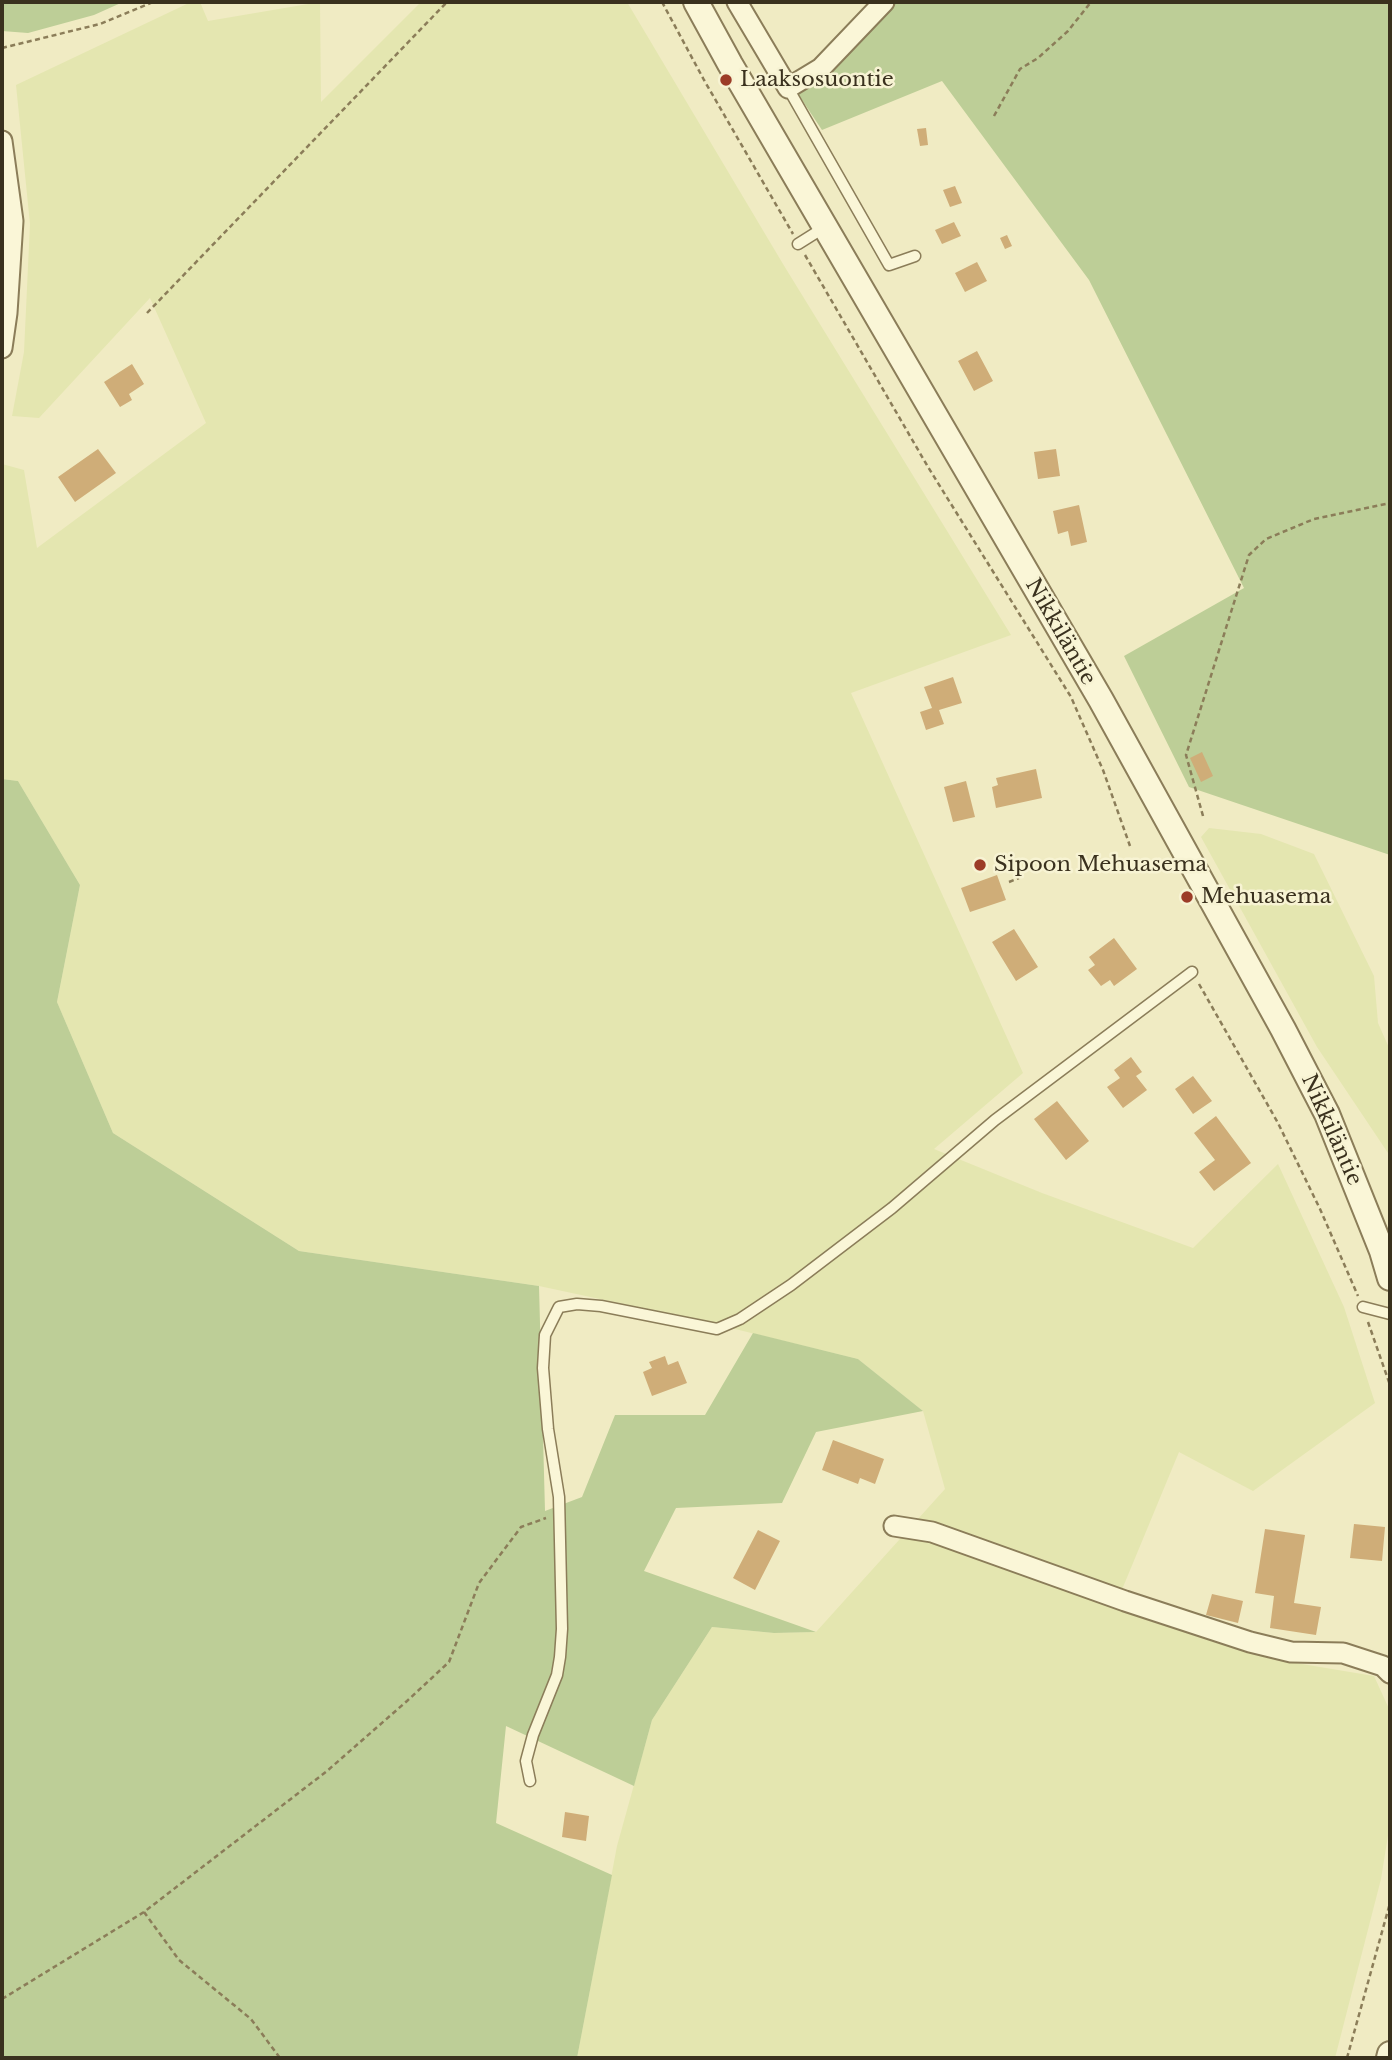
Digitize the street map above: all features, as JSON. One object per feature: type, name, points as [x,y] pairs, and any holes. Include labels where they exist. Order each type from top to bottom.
[{"type":"street","name":"Nikkiläntie","points":[[696,2],[1101,700],[1283,1029],[1328,1114],[1390,1278]]},
{"type":"street","points":[[737,2],[788,88],[821,68],[884,2]]},
{"type":"street","points":[[2,141],[13,221],[2,348]]},
{"type":"street","points":[[894,1525],[932,1532],[1125,1601],[1250,1642],[1291,1652],[1343,1653],[1383,1666],[1390,1673]]},
{"type":"lane","points":[[788,88],[889,265],[915,256]]},
{"type":"lane","points":[[798,244],[826,227]]},
{"type":"lane","points":[[530,1781],[526,1761],[533,1735],[557,1675],[560,1657],[559,1497],[548,1429],[543,1368],[545,1335],[559,1307],[577,1304],[601,1307],[717,1329],[740,1319],[791,1285],[892,1208],[995,1120],[1192,972]]},
{"type":"lane","points":[[1363,1307],[1390,1314]]},
{"type":"path","points":[[2,48],[100,24],[153,2]]},
{"type":"path","points":[[147,313],[447,2]]},
{"type":"path","name":"Nikkiläntie","points":[[662,2],[704,80],[928,467],[1071,697],[1103,769],[1130,846]]},
{"type":"path","points":[[994,116],[1020,69],[1038,58],[1068,31],[1091,2]]},
{"type":"path","points":[[1203,816],[1186,755],[1249,555],[1266,539],[1314,519],[1390,503]]},
{"type":"path","points":[[1009,882],[1019,878]]},
{"type":"path","name":"Nikkiläntie","points":[[1192,972],[1278,1123],[1320,1209],[1363,1307],[1390,1385]]},
{"type":"path","points":[[2,1999],[144,1912],[327,1771],[449,1662],[479,1583],[522,1527],[559,1513]]},
{"type":"path","points":[[1347,2058],[1390,1903]]},
{"type":"path","points":[[144,1912],[179,1960],[251,2019],[280,2058]]},
{"type":"green space","points":[[2,2],[123,2],[94,15],[28,33],[2,31]]},
{"type":"green space","points":[[191,2],[200,2],[208,21],[320,2],[321,102],[421,2],[627,2],[783,264],[1011,635],[851,693],[1023,1073],[934,1149],[1042,1193],[1193,1248],[1278,1164],[1344,1307],[1375,1403],[1253,1491],[1179,1452],[1116,1604],[1290,1662],[1374,1676],[1390,1711],[1390,1823],[1381,1879],[1335,2058],[577,2058],[617,1846],[652,1720],[712,1627],[774,1633],[816,1632],[945,1489],[923,1411],[858,1359],[698,1320],[539,1286],[299,1251],[113,1133],[57,1002],[80,885],[18,781],[2,779],[2,464],[24,470],[37,548],[206,423],[150,298],[39,418],[12,416],[24,352],[30,224],[16,85]]},
{"type":"green space","points":[[884,2],[1390,2],[1390,855],[1189,787],[1124,656],[1244,588],[1089,280],[942,81],[822,130],[792,85]]},
{"type":"green space","points":[[2,779],[18,781],[80,885],[57,1002],[113,1133],[299,1251],[539,1286],[545,1511],[582,1497],[615,1415],[705,1415],[753,1333],[858,1359],[923,1411],[816,1432],[782,1503],[676,1508],[644,1571],[816,1632],[774,1633],[712,1627],[652,1720],[634,1786],[506,1726],[496,1823],[612,1875],[577,2058],[2,2058]]},
{"type":"green space","points":[[1209,828],[1261,834],[1314,854],[1374,976],[1378,1023],[1390,1050],[1390,1156],[1317,1047],[1201,837]]},
{"type":"building","points":[[926,128],[928,145],[920,146],[917,129]]},
{"type":"building","points":[[955,186],[962,203],[950,207],[943,190]]},
{"type":"building","points":[[954,222],[961,236],[942,244],[935,230]]},
{"type":"building","points":[[1007,235],[1012,246],[1005,249],[1000,238]]},
{"type":"building","points":[[977,262],[987,281],[965,292],[955,273]]},
{"type":"building","points":[[977,351],[993,381],[974,391],[958,361]]},
{"type":"building","points":[[132,364],[144,384],[129,394],[132,400],[120,407],[104,382]]},
{"type":"building","points":[[98,449],[116,473],[75,502],[58,477]]},
{"type":"building","points":[[1056,449],[1060,476],[1038,479],[1034,452]]},
{"type":"building","points":[[1079,505],[1087,542],[1071,546],[1068,531],[1058,534],[1053,511]]},
{"type":"building","points":[[953,677],[962,703],[939,710],[944,724],[926,730],[920,712],[932,708],[924,687]]},
{"type":"building","points":[[1202,752],[1213,776],[1201,782],[1190,758]]},
{"type":"building","points":[[1036,769],[1042,798],[996,808],[992,787],[998,785],[996,778]]},
{"type":"building","points":[[966,781],[975,817],[953,822],[944,787]]},
{"type":"building","points":[[997,875],[1006,900],[970,912],[961,888]]},
{"type":"building","points":[[1014,929],[1038,967],[1016,981],[992,942]]},
{"type":"building","points":[[1114,938],[1137,969],[1114,986],[1110,980],[1101,986],[1088,970],[1095,965],[1089,957]]},
{"type":"building","points":[[1131,1057],[1142,1072],[1136,1076],[1147,1090],[1123,1108],[1107,1087],[1120,1078],[1114,1070]]},
{"type":"building","points":[[1193,1076],[1212,1101],[1193,1114],[1175,1089]]},
{"type":"building","points":[[1057,1101],[1089,1141],[1066,1160],[1034,1119]]},
{"type":"building","points":[[1216,1116],[1251,1163],[1214,1191],[1199,1172],[1215,1160],[1194,1133]]},
{"type":"building","points":[[665,1356],[668,1365],[678,1361],[687,1383],[652,1396],[643,1372],[652,1368],[649,1362]]},
{"type":"building","points":[[833,1440],[884,1459],[875,1484],[860,1478],[858,1484],[822,1470]]},
{"type":"building","points":[[1354,1524],[1385,1527],[1382,1561],[1350,1558]]},
{"type":"building","points":[[1265,1529],[1305,1535],[1294,1603],[1321,1607],[1316,1635],[1270,1628],[1274,1596],[1255,1593]]},
{"type":"building","points":[[758,1530],[780,1541],[755,1590],[733,1578]]},
{"type":"building","points":[[1212,1594],[1243,1601],[1238,1623],[1206,1615]]},
{"type":"building","points":[[565,1812],[589,1816],[586,1841],[562,1837]]},
{"type":"place","name":"Laaksosuontie","points":[[726,80]]},
{"type":"place","name":"Sipoon Mehuasema","points":[[980,865]]},
{"type":"place","name":"Mehuasema","points":[[1187,897]]}]
